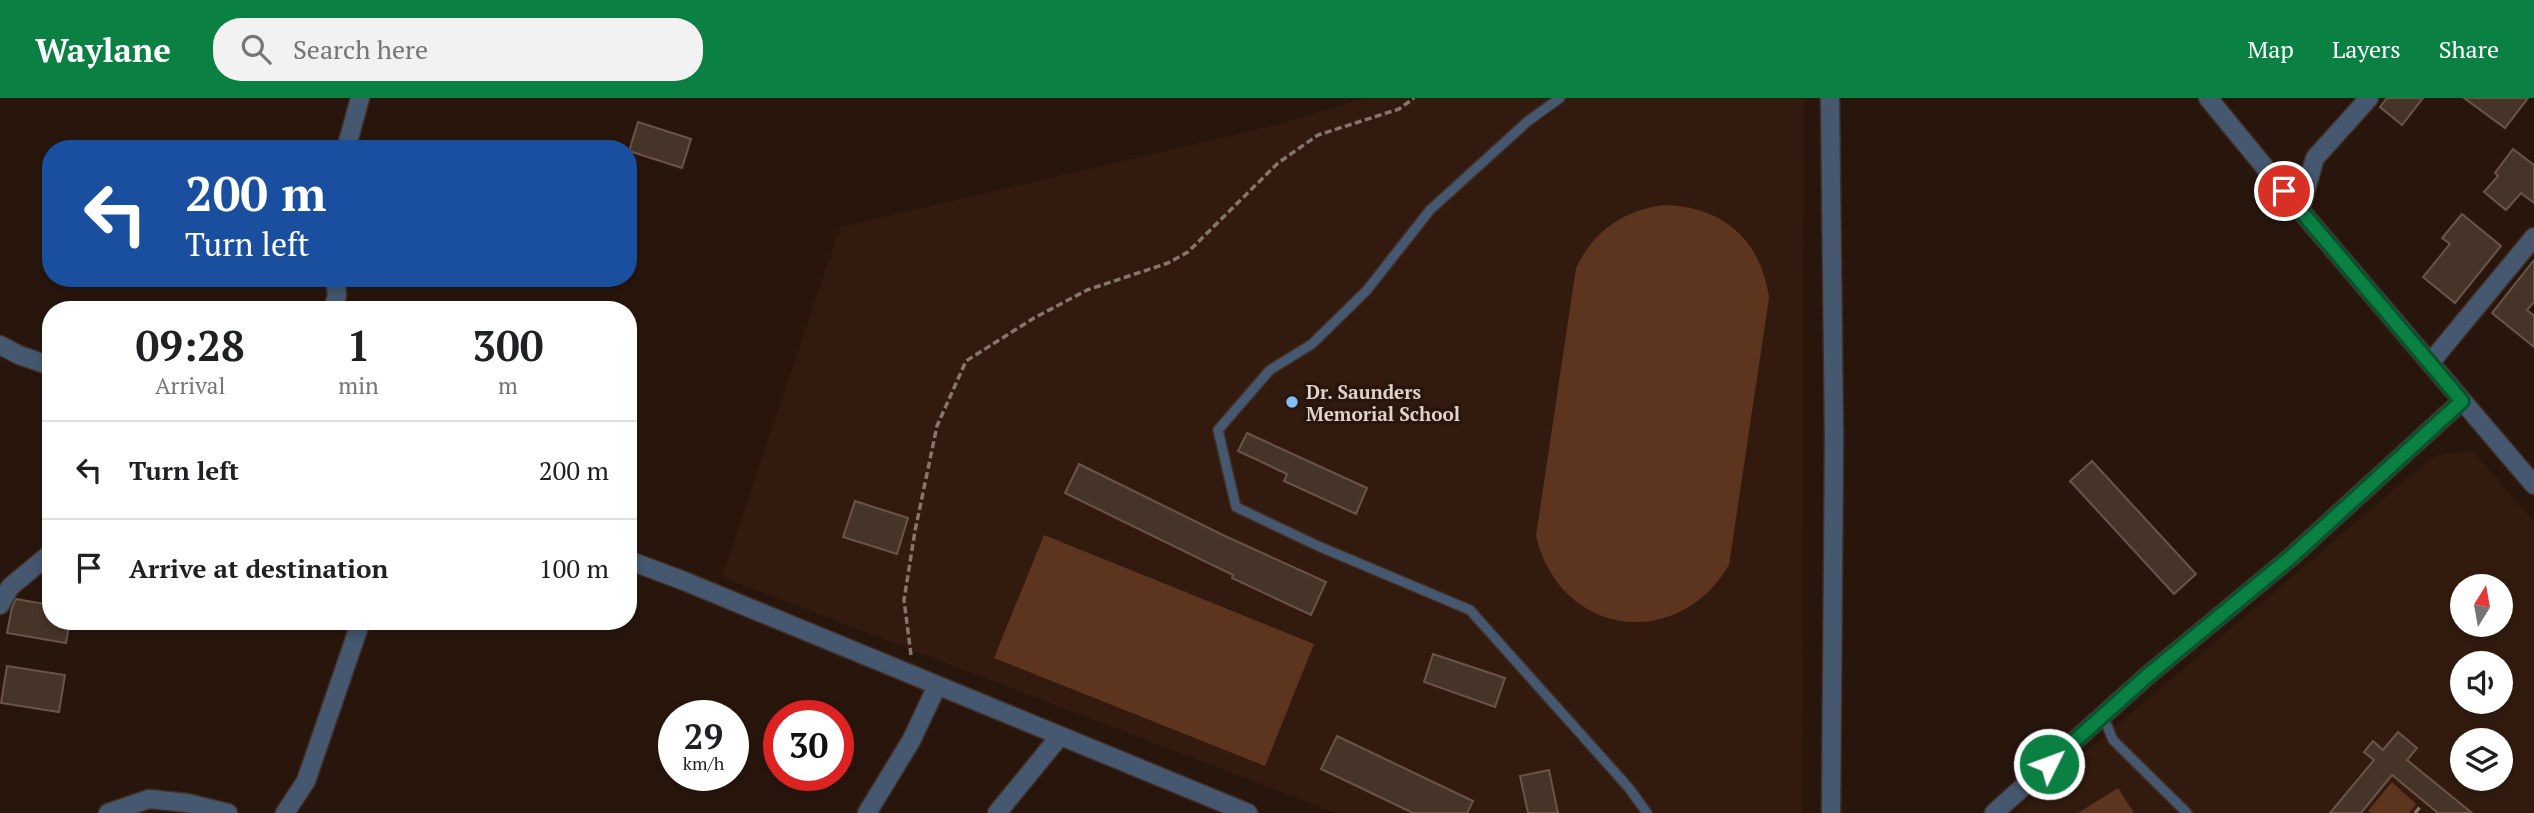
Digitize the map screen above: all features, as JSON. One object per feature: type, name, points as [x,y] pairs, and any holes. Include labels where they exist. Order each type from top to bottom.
[{"type":"street","points":[[348,140],[360,98]]},
{"type":"street","points":[[1830,98],[1834,438],[1831,813]]},
{"type":"street","points":[[2208,98],[2534,485]]},
{"type":"street","points":[[2300,210],[2315,158],[2369,98]]},
{"type":"street","points":[[2430,363],[2534,237]]},
{"type":"street","points":[[0,345],[42,363]]},
{"type":"street","points":[[1994,813],[2147,676],[2291,557],[2462,401]]},
{"type":"street","points":[[0,605],[10,587],[42,560]]},
{"type":"street","points":[[637,563],[1248,813]]},
{"type":"street","points":[[285,813],[306,780],[358,630]]},
{"type":"street","points":[[867,813],[911,741],[937,686]]},
{"type":"street","points":[[997,813],[1060,736]]},
{"type":"street","points":[[108,813],[149,799],[187,803],[228,813]]},
{"type":"lane","points":[[1560,98],[1528,121],[1430,210],[1367,290],[1312,344],[1270,370],[1218,430],[1236,507],[1318,546],[1470,610],[1629,788],[1647,813]]},
{"type":"lane","points":[[2102,716],[2113,740],[2187,813]]},
{"type":"path","points":[[913,676],[904,600],[915,531],[937,426],[966,361],[1034,317],[1087,290],[1168,263],[1188,251],[1278,163],[1318,135],[1399,109],[1414,98]]},
{"type":"path","points":[[2415,813],[2420,807]]},
{"type":"shaded area","name":"Dr. Saunders Memorial School","points":[[1364,98],[1804,98],[1802,813],[1336,813],[722,577],[840,227],[1281,124]]},
{"type":"shaded area","points":[[1663,205],[1703,212],[1720,219],[1735,230],[1748,243],[1757,259],[1765,277],[1769,298],[1729,565],[1707,593],[1680,612],[1651,621],[1622,621],[1593,612],[1569,595],[1549,570],[1536,536],[1576,268],[1591,243],[1611,225],[1635,212]]},
{"type":"shaded area","points":[[2473,451],[2534,522],[2534,813],[2014,813],[2435,455]]},
{"type":"shaded area","points":[[1044,535],[1314,644],[1265,766],[994,658]]},
{"type":"shaded area","points":[[2392,782],[2416,804],[2409,813],[2368,811]]},
{"type":"shaded area","points":[[2118,788],[2134,813],[2078,813]]},
{"type":"building","points":[[2387,98],[2423,98],[2402,125],[2380,107]]},
{"type":"building","points":[[2464,98],[2528,98],[2505,128]]},
{"type":"building","points":[[638,122],[691,139],[682,168],[637,154],[637,140],[632,140]]},
{"type":"building","points":[[2513,149],[2534,165],[2534,203],[2521,193],[2506,210],[2484,192],[2498,176],[2495,173]]},
{"type":"building","points":[[2462,214],[2501,246],[2455,303],[2423,277],[2450,244],[2442,238]]},
{"type":"building","points":[[2534,260],[2534,302],[2527,310],[2534,316],[2534,347],[2492,313]]},
{"type":"building","points":[[1247,433],[1367,488],[1356,514],[1284,481],[1287,474],[1238,451]]},
{"type":"building","points":[[2092,461],[2196,574],[2174,594],[2070,481]]},
{"type":"building","points":[[1079,464],[1326,582],[1311,615],[1065,493]]},
{"type":"building","points":[[855,501],[908,518],[897,554],[843,537]]},
{"type":"building","points":[[16,599],[42,603],[42,630],[68,630],[66,643],[7,633]]},
{"type":"building","points":[[1433,654],[1505,678],[1495,707],[1424,682]]},
{"type":"building","points":[[7,666],[65,675],[59,712],[1,703]]},
{"type":"building","points":[[2398,732],[2417,748],[2407,760],[2472,813],[2438,813],[2392,775],[2361,813],[2330,813],[2374,760],[2364,752],[2373,741],[2383,750]]},
{"type":"building","points":[[1337,736],[1473,801],[1467,813],[1413,813],[1321,769]]},
{"type":"building","points":[[1549,770],[1558,813],[1528,813],[1520,776]]},
{"type":"place","name":"Dr. Saunders Memorial School","points":[[1292,402]]},
{"type":"route","points":[[2049,764],[2147,676],[2291,557],[2462,401],[2284,191]]}]
